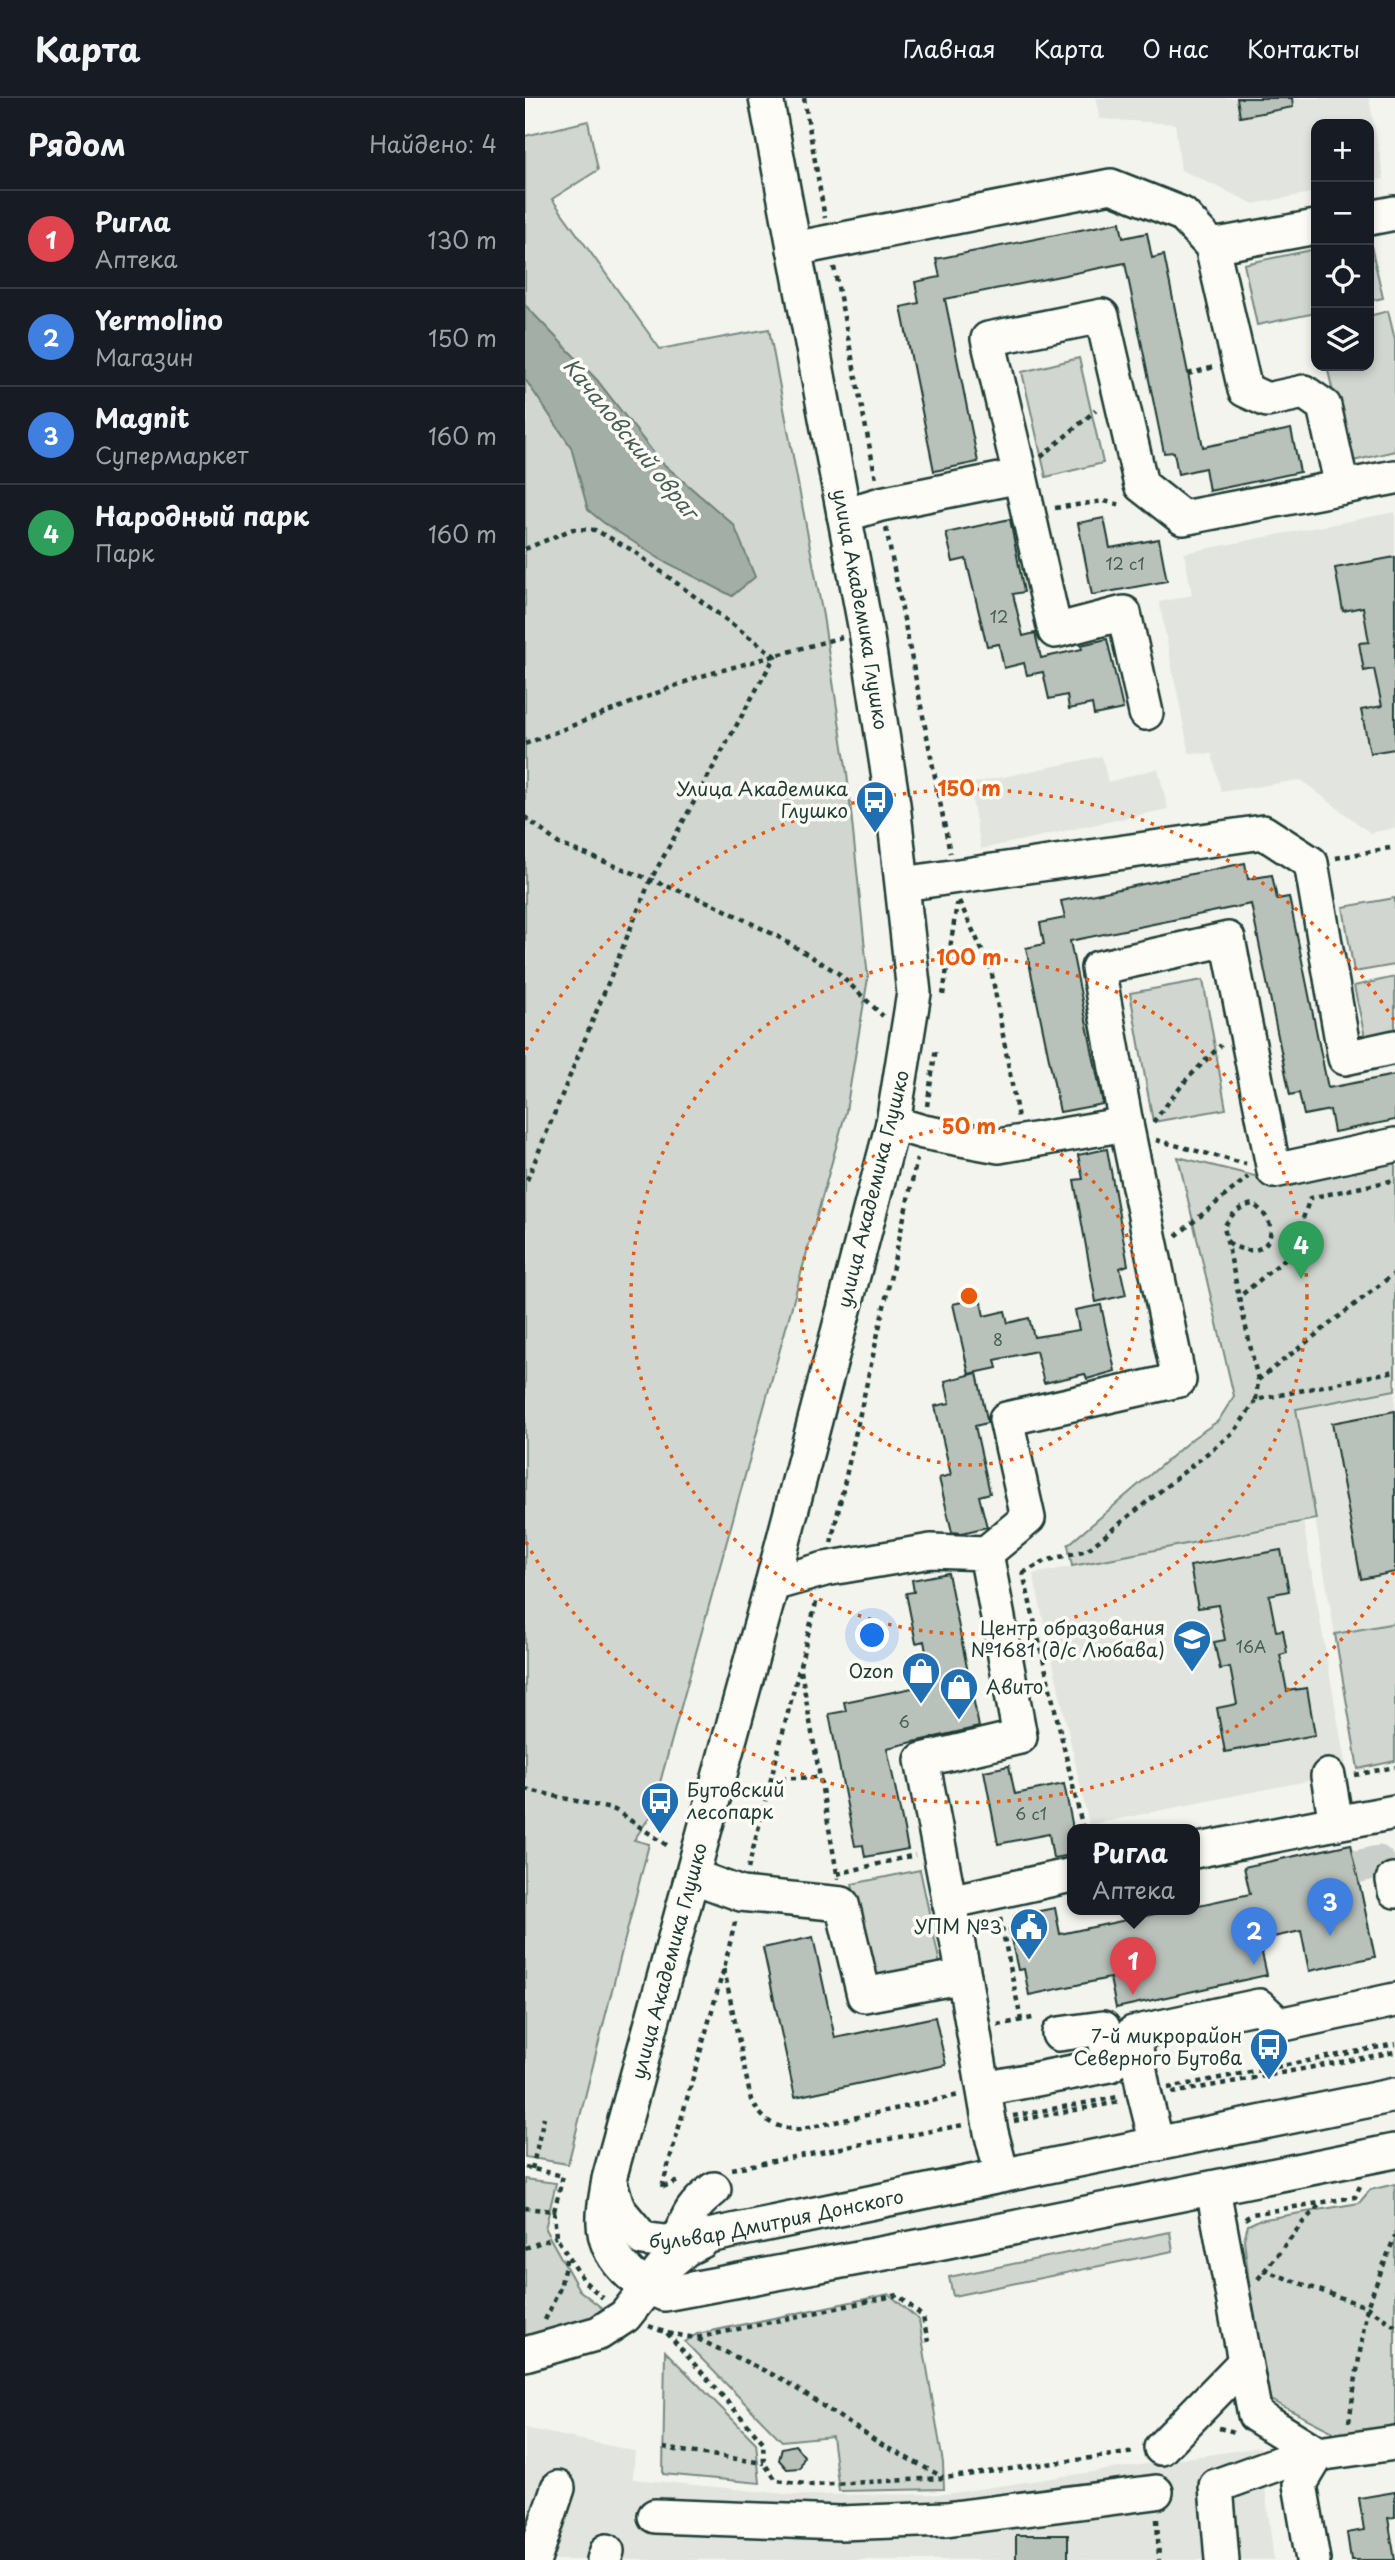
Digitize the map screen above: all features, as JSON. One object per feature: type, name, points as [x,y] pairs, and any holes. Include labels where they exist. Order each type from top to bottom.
[{"type":"street","name":"улица Академика Глушко","points":[[609,2179],[772,1584],[908,1128],[914,993],[903,884],[879,707],[766,98]]},
{"type":"street","points":[[795,249],[1111,186],[1182,214],[1212,246],[1245,390],[1267,400],[1304,392],[1324,406],[1342,487]]},
{"type":"street","points":[[1374,217],[1395,213]]},
{"type":"street","points":[[1212,246],[1311,228]]},
{"type":"street","points":[[1146,713],[1124,613],[1055,631],[988,339],[1102,316],[1141,485],[1183,518],[1395,477]]},
{"type":"street","points":[[844,515],[881,504],[1020,476]]},
{"type":"street","points":[[903,884],[1263,832],[1311,863],[1345,1058],[1395,1047]]},
{"type":"street","points":[[987,1559],[1028,1517],[1006,1419],[1179,1380],[1153,1255],[1134,1130],[1098,968],[1228,939],[1246,1028],[1266,1169],[1395,1145]]},
{"type":"street","points":[[908,1128],[999,1146],[1134,1130]]},
{"type":"street","points":[[772,1584],[825,1569],[931,1551],[987,1559]]},
{"type":"street","points":[[987,1559],[1020,1737],[922,1760],[1002,2175]]},
{"type":"street","points":[[1328,1781],[1336,1823]]},
{"type":"street","points":[[1200,1850],[1395,1812]]},
{"type":"street","points":[[692,1876],[741,1895],[840,1889],[864,1995],[964,1976]]},
{"type":"street","points":[[949,1902],[1067,1876]]},
{"type":"street","points":[[1157,2144],[1133,2033],[1259,2006],[1279,2025],[1395,2000]]},
{"type":"street","points":[[987,2105],[1110,2065],[1103,2028],[1059,2034]]},
{"type":"street","name":"бульвар Дмитрия Донского","points":[[609,2179],[618,2209],[643,2239],[664,2242],[713,2235],[1395,2095]]},
{"type":"street","points":[[609,2179],[604,2222],[607,2241],[620,2265],[646,2287],[664,2294],[1213,2189],[1395,2151]]},
{"type":"street","points":[[680,2240],[685,2221],[717,2180]]},
{"type":"street","points":[[1213,2189],[1255,2415],[1332,2453]]},
{"type":"street","points":[[525,2354],[599,2333],[625,2316],[662,2269],[686,2249],[713,2235]]},
{"type":"street","points":[[1161,2448],[1244,2363]]},
{"type":"street","points":[[1222,2560],[1216,2486],[1288,2460],[1395,2443]]},
{"type":"street","points":[[1313,2560],[1300,2484],[1332,2453]]},
{"type":"street","points":[[534,2560],[558,2488]]},
{"type":"street","points":[[655,2516],[840,2523],[946,2519],[1156,2492]]},
{"type":"path","points":[[804,98],[829,241],[955,877]]},
{"type":"path","points":[[1020,476],[1121,390]]},
{"type":"path","points":[[1056,509],[1104,501],[1130,507]]},
{"type":"path","points":[[525,549],[573,529],[595,530],[632,550],[775,656]]},
{"type":"path","points":[[525,744],[698,677],[849,635]]},
{"type":"path","points":[[525,1185],[650,881],[775,656]]},
{"type":"path","points":[[525,817],[559,844],[713,904],[775,935],[838,973],[884,1016]]},
{"type":"path","points":[[1311,863],[1395,847]]},
{"type":"path","points":[[941,1008],[957,897],[991,969],[1022,1142]]},
{"type":"path","points":[[1246,1028],[1227,1040],[1134,1130],[1266,1169]]},
{"type":"path","points":[[683,2180],[663,2187],[724,1968],[825,1569],[908,1128],[937,1035]]},
{"type":"path","points":[[1153,1255],[1266,1169]]},
{"type":"path","points":[[1239,1297],[1291,1254],[1310,1198],[1395,1180]]},
{"type":"path","points":[[987,1559],[1023,1573],[1045,1561],[1087,1550],[1235,1431],[1256,1400],[1258,1380],[1224,1227],[1231,1214],[1242,1206],[1253,1204],[1264,1212],[1271,1225],[1269,1239],[1261,1248],[1248,1252],[1237,1249],[1228,1242]]},
{"type":"path","points":[[1258,1380],[1395,1273]]},
{"type":"path","points":[[1256,1400],[1395,1371]]},
{"type":"path","points":[[1023,1573],[1083,1824]]},
{"type":"path","points":[[800,1666],[840,1889],[939,1850]]},
{"type":"path","points":[[1328,1781],[1395,1767]]},
{"type":"path","points":[[771,1779],[820,1777]]},
{"type":"path","points":[[525,1789],[615,1810],[668,1846]]},
{"type":"path","points":[[995,1892],[1021,2020]]},
{"type":"path","points":[[724,1968],[751,2100],[761,2118],[776,2127],[798,2130],[987,2105],[1145,2095],[1395,2052]]},
{"type":"path","points":[[1145,2095],[1395,2044]]},
{"type":"path","points":[[717,2180],[987,2105]]},
{"type":"path","points":[[532,2169],[544,2117]]},
{"type":"path","points":[[525,2167],[563,2176],[554,2211],[557,2237],[525,2248]]},
{"type":"path","points":[[1241,2223],[1252,2214],[1355,2197],[1365,2176]]},
{"type":"path","points":[[1257,2281],[1263,2270],[1322,2202]]},
{"type":"path","points":[[525,2208],[554,2211]]},
{"type":"path","points":[[1332,2453],[1367,2307],[1395,2236]]},
{"type":"path","points":[[543,2325],[560,2288],[568,2255]]},
{"type":"path","points":[[1263,2270],[1367,2307],[1395,2326]]},
{"type":"path","points":[[696,2338],[898,2295],[923,2317],[928,2342]]},
{"type":"path","points":[[944,2478],[882,2445],[782,2379],[696,2338],[667,2333],[763,2442],[764,2463],[776,2480],[813,2485],[944,2478],[1084,2461],[1161,2448]]},
{"type":"path","points":[[663,2448],[764,2463]]},
{"type":"shaded area","points":[[1096,98],[1369,98],[1373,119],[1311,119],[1311,193],[1254,204],[1181,170],[1175,124],[1100,119]]},
{"type":"shaded area","points":[[588,121],[598,170],[552,199],[660,349],[769,329],[823,616],[847,773],[868,978],[846,1111],[651,1815],[634,1840],[649,1844],[568,2164],[525,2157],[525,136]]},
{"type":"shaded area","points":[[1374,125],[1384,179],[1374,181]]},
{"type":"shaded area","points":[[1311,250],[1311,314],[1257,325],[1244,264]]},
{"type":"shaded area","points":[[1374,259],[1383,298],[1374,300]]},
{"type":"shaded area","points":[[1388,311],[1395,340],[1395,451],[1349,462],[1328,371],[1374,371],[1374,315]]},
{"type":"shaded area","points":[[1079,358],[1103,463],[1046,477],[1022,372]]},
{"type":"shaded area","points":[[1395,512],[1395,828],[1370,833],[1301,780],[1221,792],[1212,754],[1189,753],[1159,602],[1192,595],[1184,553]]},
{"type":"shaded area","points":[[1102,756],[1108,782],[1158,768],[1168,809],[981,849],[969,784]]},
{"type":"shaded area","points":[[1395,898],[1395,965],[1354,972],[1343,907]]},
{"type":"shaded area","points":[[1395,977],[1395,1036],[1366,1042],[1354,986]]},
{"type":"shaded area","points":[[1203,980],[1226,1109],[1153,1122],[1130,993]]},
{"type":"shaded area","points":[[1178,1157],[1275,1181],[1395,1157],[1395,1390],[1296,1409],[1316,1519],[1072,1566],[1068,1545],[1193,1438],[1218,1421],[1234,1396]]},
{"type":"shaded area","points":[[1395,1390],[1395,1761],[1358,1769],[1296,1409]]},
{"type":"shaded area","name":"Центр образования №1681 (д/с Любава)","points":[[1303,1521],[1347,1773],[1089,1824],[1033,1574]]},
{"type":"shaded area","points":[[1395,1623],[1395,1761],[1358,1769],[1335,1634]]},
{"type":"shaded area","points":[[920,1870],[941,1969],[872,1982],[852,1884]]},
{"type":"shaded area","points":[[525,2179],[556,2183],[545,2229],[579,2290],[602,2308],[604,2319],[525,2350]]},
{"type":"shaded area","points":[[1395,2184],[1395,2423],[1394,2426],[1345,2438],[1262,2396],[1244,2239],[1248,2225],[1259,2220],[1359,2203],[1370,2190]]},
{"type":"shaded area","points":[[1170,2232],[1173,2251],[953,2296],[949,2277]]},
{"type":"shaded area","points":[[889,2294],[919,2320],[943,2463],[944,2489],[839,2491],[832,2436],[782,2441],[685,2342],[697,2334]]},
{"type":"shaded area","points":[[665,2351],[756,2443],[760,2483],[663,2474]]},
{"type":"shaded area","points":[[525,2428],[635,2451],[633,2479],[797,2495],[945,2494],[1260,2447],[1274,2560],[525,2560]]},
{"type":"water","name":"Качаловский овраг","points":[[525,305],[597,380],[660,461],[734,525],[755,577],[732,596],[660,559],[588,510],[571,447],[525,379]]},
{"type":"building","points":[[1237,98],[1292,98],[1293,107],[1240,117]]},
{"type":"building","points":[[1120,222],[1123,238],[1147,233],[1152,258],[1164,255],[1203,447],[1291,429],[1300,472],[1209,491],[1205,468],[1178,474],[1174,452],[1164,453],[1125,263],[945,299],[978,462],[934,471],[901,307],[919,303],[915,282],[940,277],[936,259]]},
{"type":"building","points":[[1104,518],[1110,548],[1159,539],[1167,581],[1092,595],[1078,523]]},
{"type":"building","points":[[1010,519],[1024,592],[1013,594],[1023,636],[1035,633],[1041,658],[1082,649],[1081,645],[1107,639],[1123,709],[1094,715],[1092,704],[1069,709],[1067,695],[1049,699],[1043,672],[1027,675],[1024,663],[1004,668],[999,644],[987,646],[966,559],[953,562],[946,533]]},
{"type":"building","points":[[1395,557],[1395,749],[1370,753],[1361,710],[1382,706],[1374,669],[1364,671],[1359,643],[1369,642],[1363,607],[1343,611],[1335,568]]},
{"type":"building","points":[[1245,863],[1248,879],[1272,875],[1277,899],[1289,897],[1328,1088],[1395,1075],[1395,1120],[1334,1132],[1330,1110],[1304,1115],[1299,1093],[1290,1095],[1251,904],[1070,941],[1103,1104],[1060,1112],[1026,948],[1044,944],[1040,923],[1065,918],[1061,901]]},
{"type":"building","points":[[1107,1149],[1128,1265],[1120,1268],[1126,1295],[1096,1302],[1074,1180],[1083,1179],[1078,1155]]},
{"type":"building","points":[[980,1298],[984,1316],[1005,1311],[1008,1323],[1029,1318],[1034,1337],[1079,1330],[1075,1310],[1101,1305],[1115,1371],[1087,1379],[1085,1374],[1044,1383],[1036,1351],[995,1360],[997,1368],[969,1374],[953,1304]]},
{"type":"building","points":[[977,1373],[987,1419],[987,1423],[975,1426],[990,1493],[979,1496],[987,1527],[962,1533],[952,1532],[939,1478],[951,1475],[935,1406],[950,1403],[945,1381]]},
{"type":"building","points":[[1395,1411],[1395,1572],[1361,1579],[1332,1423]]},
{"type":"building","points":[[1281,1550],[1289,1591],[1269,1595],[1276,1631],[1283,1630],[1287,1653],[1280,1655],[1287,1691],[1307,1688],[1315,1735],[1225,1752],[1217,1708],[1237,1704],[1230,1667],[1220,1669],[1214,1642],[1225,1640],[1218,1605],[1198,1608],[1190,1566]]},
{"type":"building","points":[[948,1573],[979,1727],[887,1748],[908,1849],[865,1857],[863,1845],[855,1846],[829,1714],[846,1711],[844,1702],[932,1684],[924,1641],[916,1643],[906,1593],[914,1592],[912,1580]]},
{"type":"building","points":[[1009,1766],[1015,1794],[1064,1784],[1072,1823],[1067,1824],[1067,1856],[1053,1858],[1049,1834],[998,1844],[984,1771]]},
{"type":"building","points":[[1351,1844],[1375,1957],[1309,1971],[1301,1931],[1259,1940],[1267,1975],[1116,2008],[1110,1978],[1029,1995],[1024,1969],[1018,1970],[1009,1930],[1017,1928],[1014,1916],[1055,1908],[1060,1934],[1150,1915],[1200,1915],[1200,1905],[1250,1894],[1244,1867]]},
{"type":"building","points":[[813,1937],[835,2038],[935,2017],[946,2065],[795,2097],[763,1948]]},
{"type":"building","points":[[795,2445],[804,2456],[800,2468],[787,2469],[779,2460],[782,2448]]},
{"type":"building","points":[[1395,2492],[1395,2517],[1388,2518],[1395,2560],[1351,2560],[1347,2533],[1364,2530],[1359,2498]]},
{"type":"building","points":[[1016,2535],[1068,2535],[1068,2560],[1016,2560]]},
{"type":"tunnel","points":[[1356,1867],[1378,1862],[1393,1880]]},
{"type":"place","name":"Улица Академика Глушко","points":[[875,834]]},
{"type":"place","name":"Народный парк","points":[[1301,1279]]},
{"type":"place","name":"Центр образования №1681 (д/с Любава)","points":[[1192,1673]]},
{"type":"place","name":"Ozon","points":[[921,1705]]},
{"type":"place","name":"Авито","points":[[959,1721]]},
{"type":"place","name":"Бутовский лесопарк","points":[[660,1835]]},
{"type":"place","name":"Magnit","points":[[1330,1936]]},
{"type":"place","name":"УПМ №3","points":[[1029,1961]]},
{"type":"place","name":"Yermolino","points":[[1254,1965]]},
{"type":"place","name":"Ригла","points":[[1133,1995]]},
{"type":"place","name":"7-й микрорайон Северного Бутова","points":[[1269,2081]]}]
